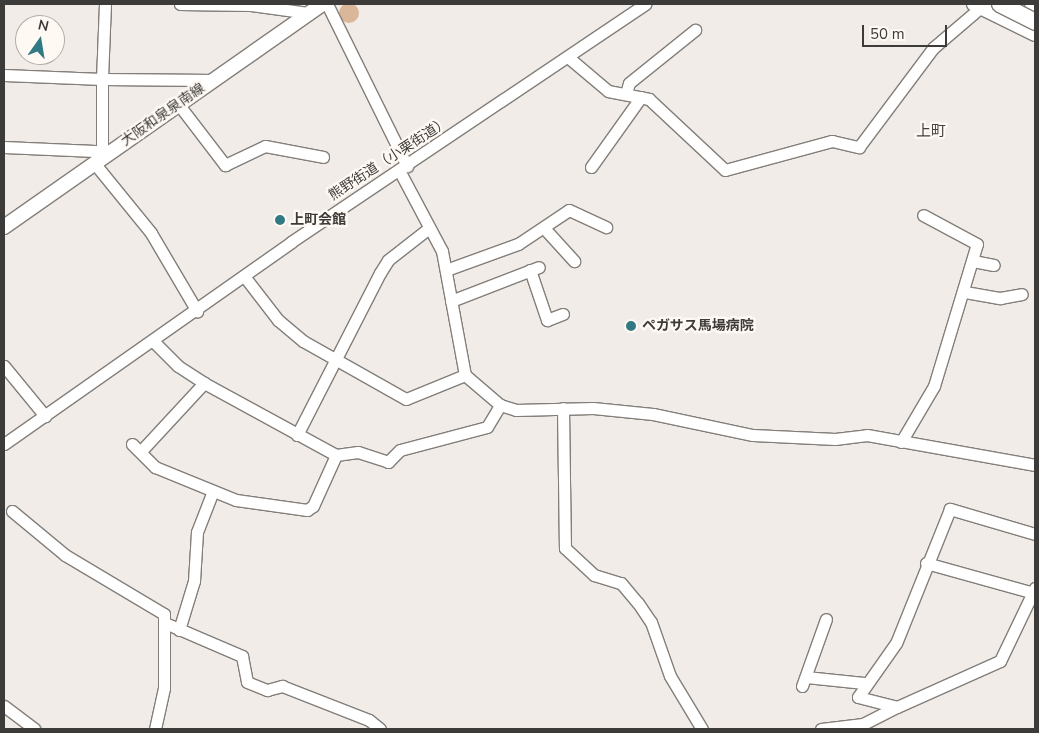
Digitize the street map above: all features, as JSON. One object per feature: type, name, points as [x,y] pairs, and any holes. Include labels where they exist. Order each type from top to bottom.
[{"type":"highway","points":[[999,10],[1035,22]]},
{"type":"main road","name":"大阪和泉泉南線","points":[[4,227],[323,4]]},
{"type":"main road","points":[[999,10],[1009,4]]},
{"type":"main road","points":[[979,5],[999,10],[1035,34]]},
{"type":"street","points":[[99,161],[105,4]]},
{"type":"street","points":[[180,4],[251,4],[309,13]]},
{"type":"street","points":[[327,4],[404,169],[446,270],[464,376],[500,405],[516,410],[563,408],[653,414],[753,434],[835,439],[867,436],[1035,466]]},
{"type":"street","name":"熊野街道（小栗街道）","points":[[4,444],[197,311],[244,276],[569,58],[644,4]]},
{"type":"street","points":[[569,58],[608,92],[642,97],[687,132],[725,170],[832,141],[859,146],[933,48],[979,5]]},
{"type":"street","points":[[626,94],[629,83],[696,30]]},
{"type":"street","points":[[4,75],[102,79],[214,80]]},
{"type":"street","points":[[591,167],[642,97]]},
{"type":"street","points":[[179,105],[225,165],[265,146],[323,158]]},
{"type":"street","points":[[4,147],[95,151],[99,161],[151,233],[197,311]]},
{"type":"street","points":[[446,270],[489,257],[544,228],[569,210],[606,227]]},
{"type":"street","points":[[901,442],[934,386],[965,292],[977,244],[923,215]]},
{"type":"street","points":[[297,434],[388,260],[429,228]]},
{"type":"street","points":[[544,228],[574,261]]},
{"type":"street","points":[[973,261],[994,265]]},
{"type":"street","points":[[451,301],[534,268],[547,320],[563,314]]},
{"type":"street","points":[[244,276],[278,320],[335,361],[406,399],[464,376]]},
{"type":"street","points":[[965,292],[1000,298],[1022,294]]},
{"type":"street","points":[[153,340],[178,366],[204,383],[336,455],[358,452],[388,462],[400,450],[487,427],[500,405]]},
{"type":"street","points":[[4,366],[44,416]]},
{"type":"street","points":[[204,383],[136,448],[155,467],[236,500],[307,510],[313,506],[336,455]]},
{"type":"street","points":[[563,408],[565,548],[594,575],[621,583],[638,603],[651,622],[670,676],[702,729]]},
{"type":"street","points":[[179,630],[194,581],[197,532],[213,491]]},
{"type":"street","points":[[897,707],[858,697],[864,683],[896,643],[926,563],[950,509],[1035,534]]},
{"type":"street","points":[[12,511],[65,555],[164,614],[164,688],[155,729]]},
{"type":"street","points":[[821,729],[863,724],[1000,661],[1034,596],[926,563]]},
{"type":"street","points":[[826,620],[804,682],[864,683]]},
{"type":"street","points":[[164,623],[242,656],[247,682],[267,690],[282,686],[368,720],[375,728]]},
{"type":"street","points":[[4,706],[34,729]]},
{"type":"shaded area","points":[[349,3],[356,6],[359,13],[356,20],[349,23],[342,20],[339,13],[342,6]]},
{"type":"place","name":"上町会館","points":[[280,220]]},
{"type":"place","name":"ペガサス馬場病院","points":[[631,326]]},
{"type":"district","name":"上町","points":[[931,132]]}]
